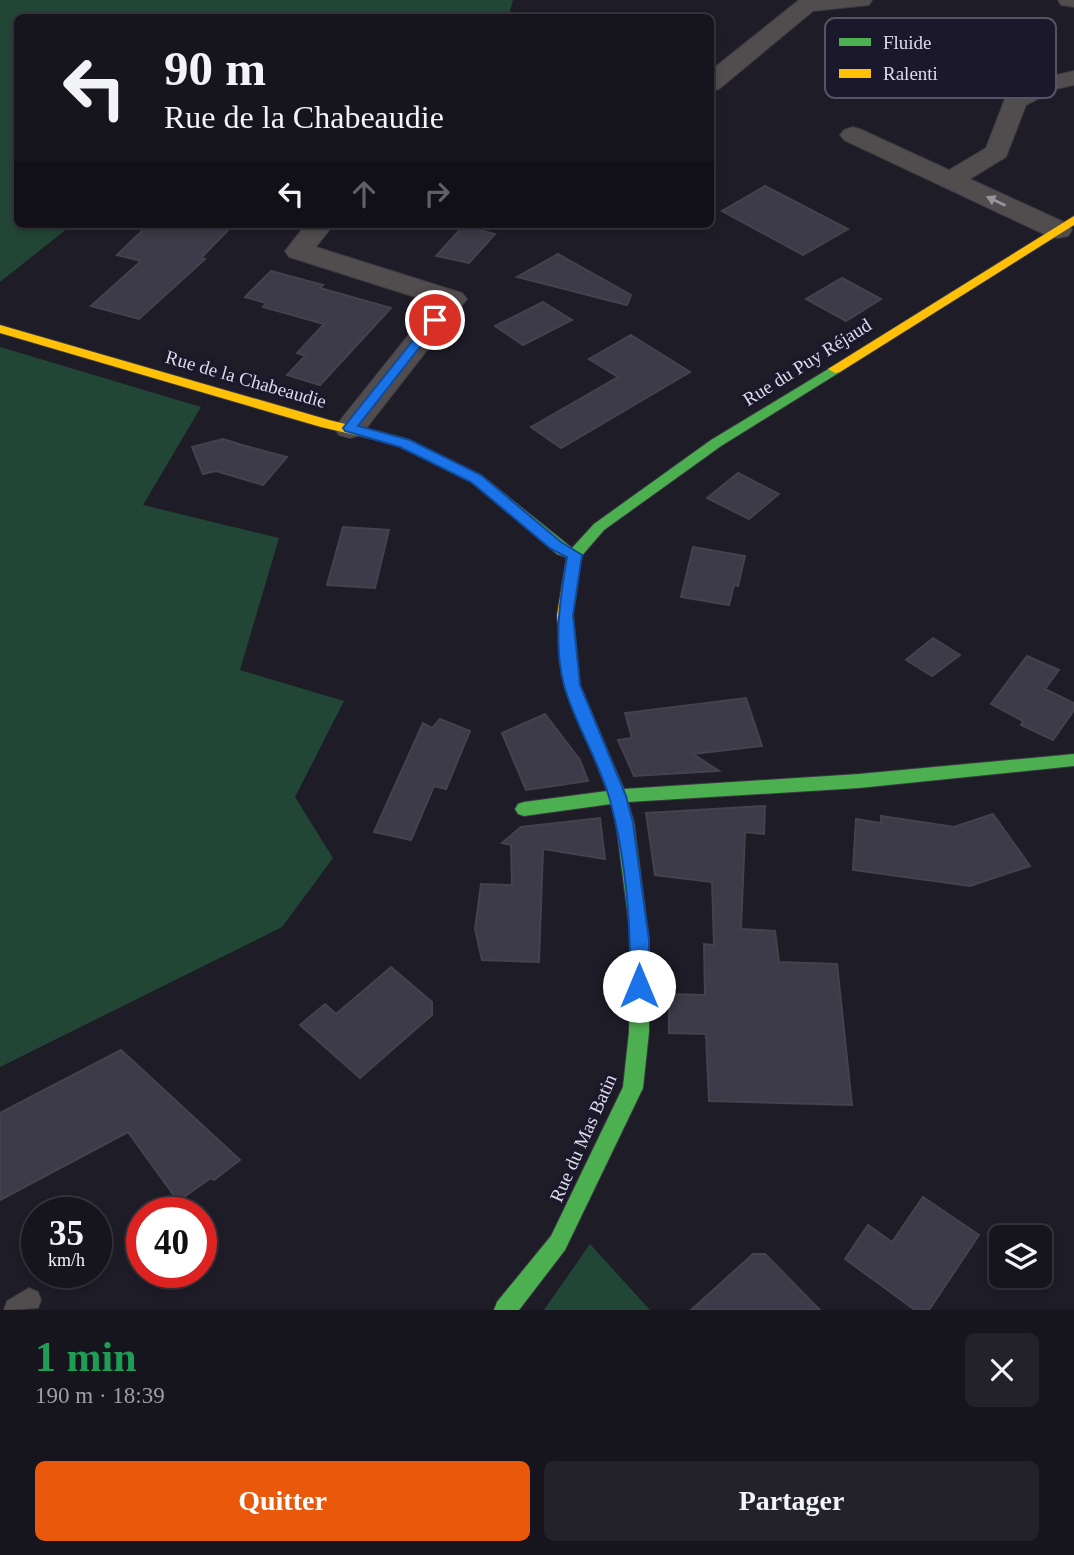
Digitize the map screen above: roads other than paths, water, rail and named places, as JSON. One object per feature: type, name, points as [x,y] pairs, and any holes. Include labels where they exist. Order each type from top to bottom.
[{"type":"street","points":[[714,81],[807,5],[861,0]]},
{"type":"street","points":[[1056,82],[1074,78]]},
{"type":"street","points":[[950,180],[997,152],[1016,102],[1023,98]]},
{"type":"street","points":[[853,135],[950,180],[1066,225]]},
{"type":"street","name":"Rue du Puy Réjaud","points":[[575,555],[599,527],[716,443],[1066,225]]},
{"type":"street","points":[[317,228],[299,251],[452,299],[350,428]]},
{"type":"street","name":"Rue de la Chabeaudie","points":[[0,329],[313,421],[405,443],[476,478],[556,545],[575,555]]},
{"type":"street","name":"Rue du Mas Batin","points":[[505,1310],[558,1243],[633,1088],[639,1032],[640,940],[625,823],[618,796],[572,685],[565,615],[575,555]]},
{"type":"street","points":[[524,809],[618,796],[859,781],[1074,760]]}]
